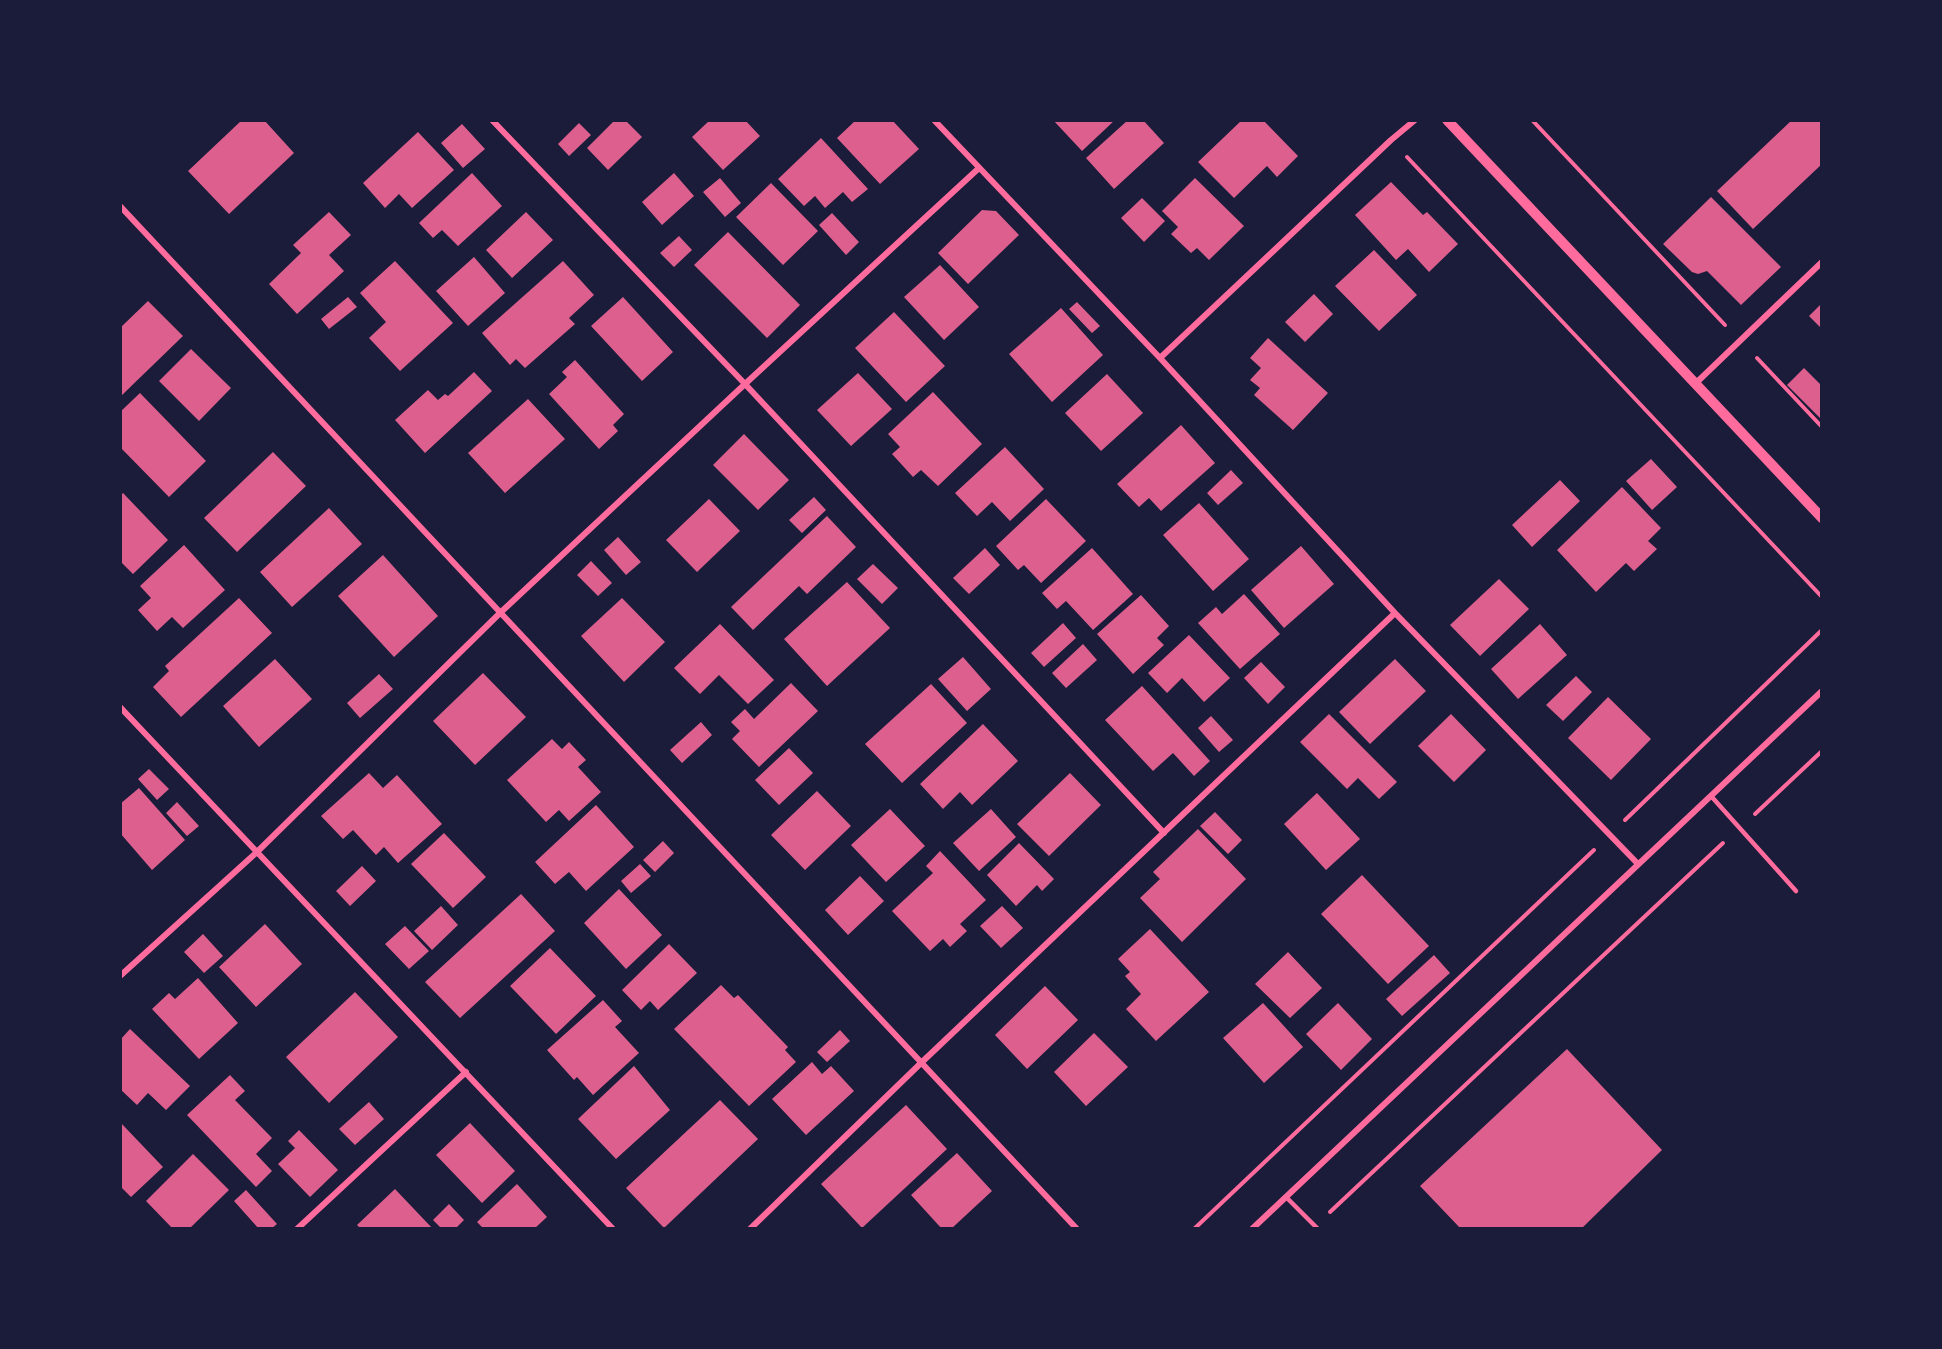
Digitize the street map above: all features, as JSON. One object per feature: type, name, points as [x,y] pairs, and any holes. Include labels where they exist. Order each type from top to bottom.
[{"type":"street","points":[[492,120],[745,384],[1164,833]]},
{"type":"street","points":[[934,120],[1160,358],[1395,613],[1638,864]]},
{"type":"street","points":[[1160,358],[1415,120]]},
{"type":"street","points":[[1447,120],[1822,518]]},
{"type":"street","points":[[120,976],[257,852],[501,613],[980,168]]},
{"type":"street","points":[[120,206],[1077,1229]]},
{"type":"street","points":[[1695,384],[1822,262]]},
{"type":"street","points":[[750,1229],[921,1063],[1395,613]]},
{"type":"street","points":[[1251,1229],[1822,691]]},
{"type":"street","points":[[120,707],[613,1229]]},
{"type":"street","points":[[297,1229],[466,1072]]},
{"type":"lane","points":[[1711,796],[1796,891]]},
{"type":"lane","points":[[1286,1197],[1316,1228]]},
{"type":"path","points":[[1532,120],[1822,427]]},
{"type":"path","points":[[1391,140],[1822,597]]},
{"type":"path","points":[[1194,1229],[1610,835],[1822,630]]},
{"type":"path","points":[[1316,1228],[1822,750]]},
{"type":"building","points":[[242,120],[264,120],[294,153],[229,214],[188,171]]},
{"type":"building","points":[[615,120],[625,120],[642,137],[608,170],[587,148]]},
{"type":"building","points":[[710,120],[745,120],[760,136],[723,170],[692,137]]},
{"type":"building","points":[[856,120],[892,120],[919,149],[880,184],[837,138]]},
{"type":"building","points":[[1053,120],[1115,120],[1082,151]]},
{"type":"building","points":[[1128,120],[1143,120],[1164,143],[1114,189],[1086,158]]},
{"type":"building","points":[[1242,120],[1263,120],[1298,156],[1277,177],[1267,166],[1234,198],[1198,162]]},
{"type":"building","points":[[1792,120],[1822,120],[1822,164],[1753,229],[1717,191]]},
{"type":"building","points":[[579,123],[591,135],[569,156],[558,144]]},
{"type":"building","points":[[462,124],[485,149],[463,168],[441,143]]},
{"type":"building","points":[[418,132],[454,170],[412,208],[399,194],[385,208],[363,183]]},
{"type":"building","points":[[821,138],[868,189],[852,202],[843,192],[825,208],[815,196],[804,206],[778,179]]},
{"type":"building","points":[[472,173],[502,206],[458,246],[442,230],[433,238],[419,223]]},
{"type":"building","points":[[674,173],[694,196],[662,225],[642,202]]},
{"type":"building","points":[[720,178],[741,203],[725,217],[703,192]]},
{"type":"building","points":[[1195,178],[1244,226],[1209,260],[1197,248],[1191,253],[1171,234],[1178,227],[1162,211]]},
{"type":"building","points":[[1391,182],[1423,215],[1427,212],[1458,244],[1429,272],[1408,249],[1396,260],[1355,215]]},
{"type":"building","points":[[771,183],[818,231],[783,265],[736,217]]},
{"type":"building","points":[[1711,197],[1781,267],[1741,305],[1707,271],[1698,274],[1692,272],[1663,244]]},
{"type":"building","points":[[1142,198],[1165,221],[1144,242],[1121,218]]},
{"type":"building","points":[[982,210],[996,211],[1019,235],[968,284],[938,253]]},
{"type":"building","points":[[329,212],[351,235],[329,255],[344,271],[297,314],[269,284],[301,253],[293,245]]},
{"type":"building","points":[[526,212],[553,240],[512,278],[486,250]]},
{"type":"building","points":[[832,213],[859,242],[846,255],[819,225]]},
{"type":"building","points":[[728,232],[800,305],[767,338],[694,265]]},
{"type":"building","points":[[679,236],[692,250],[674,267],[660,253]]},
{"type":"building","points":[[1374,250],[1417,295],[1379,331],[1335,286]]},
{"type":"building","points":[[474,257],[505,293],[468,326],[436,291]]},
{"type":"building","points":[[395,261],[453,323],[400,371],[369,338],[386,322],[360,293]]},
{"type":"building","points":[[563,261],[594,295],[569,318],[575,324],[525,368],[516,359],[510,365],[482,333]]},
{"type":"building","points":[[940,265],[979,307],[944,340],[904,297]]},
{"type":"building","points":[[1314,294],[1333,314],[1305,342],[1285,322]]},
{"type":"building","points":[[348,297],[357,307],[329,329],[321,319]]},
{"type":"building","points":[[623,297],[673,352],[642,381],[591,326]]},
{"type":"building","points":[[148,301],[183,336],[120,397],[120,328]]},
{"type":"building","points":[[1077,302],[1100,326],[1092,333],[1069,309]]},
{"type":"building","points":[[1822,303],[1822,329],[1809,316]]},
{"type":"building","points":[[1061,308],[1103,355],[1052,402],[1009,354]]},
{"type":"building","points":[[894,312],[945,366],[906,402],[855,348]]},
{"type":"building","points":[[1268,338],[1328,393],[1293,430],[1254,395],[1260,388],[1250,380],[1261,368],[1250,358]]},
{"type":"building","points":[[191,349],[231,388],[199,421],[159,381]]},
{"type":"building","points":[[575,360],[624,414],[613,425],[618,431],[599,449],[549,394],[567,377],[562,372]]},
{"type":"building","points":[[1804,368],[1822,386],[1822,420],[1787,385]]},
{"type":"building","points":[[474,372],[492,391],[425,453],[395,420],[428,390],[438,400],[445,394],[448,396]]},
{"type":"building","points":[[858,373],[892,409],[851,446],[817,410]]},
{"type":"building","points":[[1107,374],[1143,413],[1101,451],[1065,413]]},
{"type":"building","points":[[933,392],[982,444],[938,486],[921,470],[913,477],[892,454],[900,447],[888,434]]},
{"type":"building","points":[[140,393],[206,461],[169,497],[120,447],[120,412]]},
{"type":"building","points":[[528,399],[565,439],[505,493],[468,453]]},
{"type":"building","points":[[1181,425],[1215,463],[1161,511],[1149,498],[1139,507],[1117,484]]},
{"type":"building","points":[[744,434],[789,480],[758,510],[713,465]]},
{"type":"building","points":[[1005,447],[1044,489],[1010,521],[992,502],[977,516],[955,493]]},
{"type":"building","points":[[273,452],[306,486],[237,552],[204,518]]},
{"type":"building","points":[[1651,459],[1677,487],[1652,510],[1626,481]]},
{"type":"building","points":[[1231,470],[1243,483],[1218,505],[1207,493]]},
{"type":"building","points":[[1560,480],[1580,501],[1532,547],[1512,525]]},
{"type":"building","points":[[1622,487],[1661,528],[1648,541],[1657,549],[1634,571],[1626,563],[1596,592],[1557,550]]},
{"type":"building","points":[[123,493],[168,540],[133,574],[120,561],[120,496]]},
{"type":"building","points":[[814,497],[826,510],[802,533],[789,520]]},
{"type":"building","points":[[709,499],[740,531],[697,572],[666,540]]},
{"type":"building","points":[[1046,499],[1086,541],[1041,583],[1024,565],[1018,570],[996,546]]},
{"type":"building","points":[[1199,503],[1249,559],[1213,591],[1163,535]]},
{"type":"building","points":[[329,508],[362,544],[292,607],[260,572]]},
{"type":"building","points":[[827,516],[856,547],[807,594],[799,586],[753,630],[731,607]]},
{"type":"building","points":[[618,537],[641,562],[626,575],[604,550]]},
{"type":"building","points":[[184,545],[225,590],[183,628],[172,617],[157,631],[138,610],[151,598],[140,586]]},
{"type":"building","points":[[1301,546],[1334,584],[1284,628],[1251,590]]},
{"type":"building","points":[[985,548],[1000,565],[969,594],[953,578]]},
{"type":"building","points":[[1092,548],[1133,594],[1093,630],[1066,601],[1057,609],[1042,593]]},
{"type":"building","points":[[383,555],[438,616],[394,657],[338,596]]},
{"type":"building","points":[[591,561],[612,583],[598,596],[577,575]]},
{"type":"building","points":[[873,564],[898,588],[882,604],[857,579]]},
{"type":"building","points":[[1499,579],[1529,609],[1480,656],[1450,625]]},
{"type":"building","points":[[847,582],[890,628],[827,686],[784,639]]},
{"type":"building","points":[[1244,594],[1280,634],[1240,669],[1198,623],[1216,607],[1222,614]]},
{"type":"building","points":[[1141,595],[1169,626],[1157,638],[1164,645],[1133,674],[1097,634]]},
{"type":"building","points":[[239,598],[272,633],[181,717],[153,687],[169,671],[165,666]]},
{"type":"building","points":[[622,598],[665,642],[624,682],[581,636]]},
{"type":"building","points":[[1063,623],[1076,638],[1044,667],[1031,653]]},
{"type":"building","points":[[720,624],[774,680],[748,704],[719,675],[700,694],[674,668]]},
{"type":"building","points":[[1540,624],[1567,655],[1518,699],[1491,669]]},
{"type":"building","points":[[1189,635],[1230,678],[1204,702],[1182,678],[1167,693],[1148,673]]},
{"type":"building","points":[[1083,644],[1097,660],[1066,688],[1052,673]]},
{"type":"building","points":[[963,657],[991,689],[967,711],[938,679]]},
{"type":"building","points":[[275,659],[312,699],[259,747],[223,706]]},
{"type":"building","points":[[1395,659],[1426,691],[1370,744],[1339,712]]},
{"type":"building","points":[[1261,662],[1285,687],[1268,704],[1244,678]]},
{"type":"building","points":[[483,673],[526,717],[475,765],[433,721]]},
{"type":"building","points":[[379,674],[393,689],[360,718],[347,703]]},
{"type":"building","points":[[1576,676],[1592,692],[1563,721],[1546,705]]},
{"type":"building","points":[[791,683],[818,711],[759,767],[732,739],[740,731],[731,722],[745,709],[754,719]]},
{"type":"building","points":[[931,684],[967,723],[902,783],[865,744]]},
{"type":"building","points":[[1142,686],[1210,761],[1194,776],[1173,753],[1153,771],[1105,720]]},
{"type":"building","points":[[1608,697],[1651,739],[1611,780],[1568,738]]},
{"type":"building","points":[[1329,714],[1397,782],[1379,799],[1358,778],[1347,789],[1300,742]]},
{"type":"building","points":[[1451,714],[1486,750],[1454,782],[1418,746]]},
{"type":"building","points":[[1211,716],[1233,740],[1219,752],[1198,728]]},
{"type":"building","points":[[701,722],[712,735],[682,763],[670,750]]},
{"type":"building","points":[[983,724],[1018,761],[972,805],[960,792],[943,809],[920,784]]},
{"type":"building","points":[[552,739],[562,749],[569,742],[586,760],[578,767],[601,792],[569,821],[559,810],[546,822],[507,780]]},
{"type":"building","points":[[789,748],[813,773],[779,805],[755,780]]},
{"type":"building","points":[[149,769],[169,789],[157,800],[138,779]]},
{"type":"building","points":[[369,773],[383,788],[397,775],[442,824],[398,863],[384,847],[376,855],[353,830],[343,839],[321,816]]},
{"type":"building","points":[[1070,773],[1101,805],[1049,856],[1017,824]]},
{"type":"building","points":[[139,788],[185,840],[152,870],[120,833],[120,804]]},
{"type":"building","points":[[817,791],[851,826],[805,870],[771,835]]},
{"type":"building","points":[[1317,793],[1360,839],[1326,870],[1284,824]]},
{"type":"building","points":[[177,802],[199,826],[187,836],[166,813]]},
{"type":"building","points":[[596,805],[634,847],[586,891],[569,872],[555,884],[535,862]]},
{"type":"building","points":[[890,809],[925,846],[886,882],[851,845]]},
{"type":"building","points":[[991,809],[1016,837],[979,871],[953,843]]},
{"type":"building","points":[[1215,812],[1242,840],[1228,854],[1200,826]]},
{"type":"building","points":[[1198,829],[1246,879],[1182,942],[1140,898],[1160,879],[1153,872]]},
{"type":"building","points":[[444,833],[486,877],[453,908],[411,864]]},
{"type":"building","points":[[663,841],[674,853],[655,872],[643,860]]},
{"type":"building","points":[[1019,843],[1054,879],[1042,891],[1037,885],[1016,906],[987,875]]},
{"type":"building","points":[[940,851],[986,900],[960,924],[967,931],[950,947],[943,939],[930,951],[892,911],[933,873],[926,866]]},
{"type":"building","points":[[640,864],[651,876],[631,893],[621,881]]},
{"type":"building","points":[[362,866],[376,881],[350,906],[336,891]]},
{"type":"building","points":[[1362,875],[1429,946],[1388,984],[1321,914]]},
{"type":"building","points":[[860,876],[884,901],[848,935],[825,910]]},
{"type":"building","points":[[619,889],[662,935],[626,969],[584,923]]},
{"type":"building","points":[[521,894],[555,931],[460,1018],[425,982]]},
{"type":"building","points":[[441,906],[458,925],[432,950],[414,931]]},
{"type":"building","points":[[1002,906],[1023,928],[1001,948],[980,926]]},
{"type":"building","points":[[265,924],[302,964],[256,1007],[219,967]]},
{"type":"building","points":[[405,926],[429,951],[409,969],[385,944]]},
{"type":"building","points":[[1150,929],[1209,992],[1156,1041],[1126,1009],[1141,994],[1125,976],[1130,972],[1118,959]]},
{"type":"building","points":[[203,934],[223,956],[204,973],[184,952]]},
{"type":"building","points":[[669,944],[697,973],[658,1010],[650,1001],[641,1010],[622,990]]},
{"type":"building","points":[[550,948],[596,996],[556,1034],[510,986]]},
{"type":"building","points":[[1288,952],[1322,988],[1290,1018],[1255,984]]},
{"type":"building","points":[[1434,955],[1450,973],[1402,1016],[1386,999]]},
{"type":"building","points":[[198,978],[238,1023],[199,1059],[152,1009],[169,993],[175,999]]},
{"type":"building","points":[[721,985],[734,998],[738,995],[788,1047],[785,1050],[796,1062],[749,1106],[674,1029]]},
{"type":"building","points":[[1045,986],[1078,1020],[1027,1069],[995,1035]]},
{"type":"building","points":[[355,992],[398,1037],[329,1103],[286,1057]]},
{"type":"building","points":[[603,1000],[622,1021],[615,1027],[639,1053],[593,1095],[577,1077],[574,1080],[547,1050]]},
{"type":"building","points":[[1263,1003],[1303,1047],[1264,1083],[1223,1038]]},
{"type":"building","points":[[1338,1003],[1372,1039],[1341,1070],[1306,1034]]},
{"type":"building","points":[[130,1029],[190,1086],[166,1110],[148,1093],[137,1105],[120,1089],[120,1040]]},
{"type":"building","points":[[840,1030],[850,1041],[827,1062],[817,1052]]},
{"type":"building","points":[[1094,1033],[1128,1067],[1086,1106],[1054,1072]]},
{"type":"building","points":[[1567,1049],[1662,1150],[1581,1229],[1461,1229],[1420,1186]]},
{"type":"building","points":[[812,1062],[822,1074],[831,1066],[854,1091],[806,1135],[772,1099]]},
{"type":"building","points":[[634,1066],[670,1110],[616,1159],[578,1119]]},
{"type":"building","points":[[230,1075],[245,1091],[235,1100],[272,1138],[256,1154],[272,1171],[256,1187],[187,1115]]},
{"type":"building","points":[[720,1100],[758,1139],[664,1228],[626,1188]]},
{"type":"building","points":[[369,1102],[384,1119],[355,1145],[339,1129]]},
{"type":"building","points":[[906,1105],[947,1149],[862,1228],[821,1184]]},
{"type":"building","points":[[120,1122],[163,1167],[131,1197],[120,1186]]},
{"type":"building","points":[[470,1123],[515,1171],[482,1203],[436,1155]]},
{"type":"building","points":[[299,1130],[338,1170],[310,1197],[278,1164],[295,1148],[288,1141]]},
{"type":"building","points":[[957,1153],[992,1191],[951,1229],[942,1229],[911,1195]]},
{"type":"building","points":[[193,1154],[229,1190],[189,1229],[173,1229],[146,1201]]},
{"type":"building","points":[[517,1184],[547,1217],[534,1229],[484,1229],[477,1222]]},
{"type":"building","points":[[395,1189],[433,1229],[361,1229],[357,1225]]},
{"type":"building","points":[[246,1190],[277,1224],[271,1229],[259,1229],[234,1201]]},
{"type":"building","points":[[449,1204],[464,1220],[455,1229],[442,1229],[433,1220]]}]
